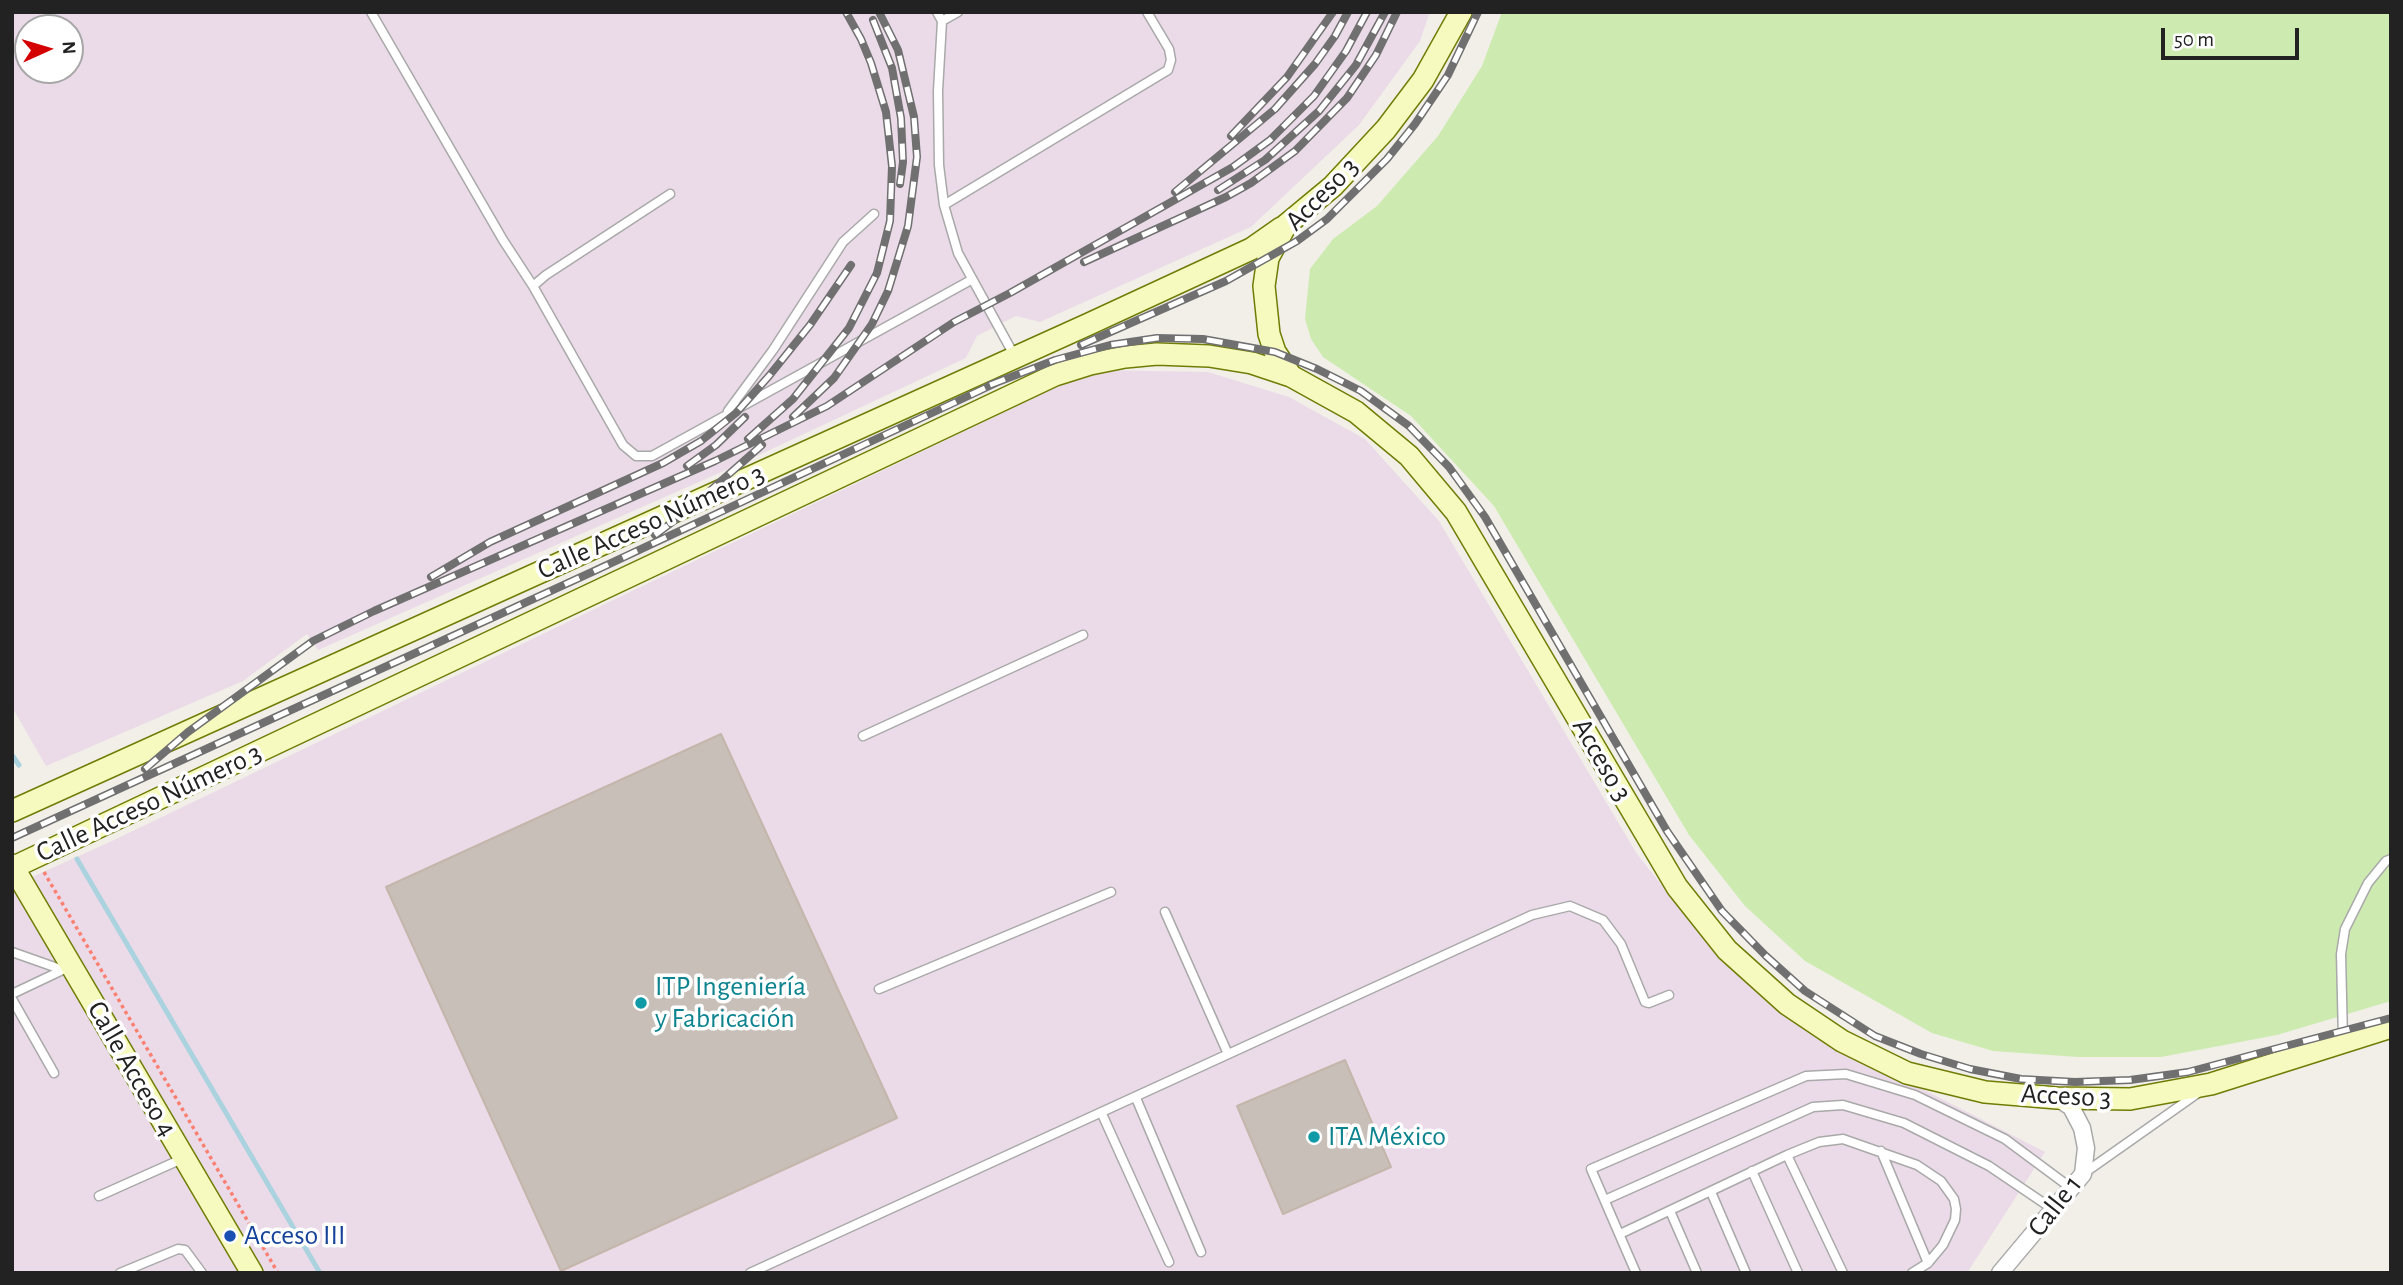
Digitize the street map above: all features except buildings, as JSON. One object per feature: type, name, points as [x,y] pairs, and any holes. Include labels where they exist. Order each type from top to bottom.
[{"type":"street","name":"Acceso 3","points":[[1461,12],[1423,80],[1386,129],[1333,186],[1286,225],[1268,258],[1264,286],[1269,334],[1275,352],[1291,376],[1356,412],[1409,456],[1456,512],[1677,887],[1727,950],[1787,1004],[1842,1041],[1907,1073],[1985,1091],[2057,1098],[2130,1099],[2211,1084],[2391,1027]]},
{"type":"street","name":"Calle Acceso Número 3","points":[[12,811],[1015,358],[1251,249],[1286,225]]},
{"type":"street","name":"Calle Acceso Número 3","points":[[13,867],[1055,375],[1090,364],[1157,354],[1209,356],[1252,363],[1291,376]]},
{"type":"street","name":"Calle Acceso 4","points":[[13,867],[68,968],[252,1273]]},
{"type":"street","points":[[2346,1040],[2391,1037]]},
{"type":"street","name":"Calle 1","points":[[2000,1273],[2083,1174],[2086,1148],[2082,1128],[2071,1107],[2057,1098]]},
{"type":"lane","points":[[371,12],[503,240],[533,286],[623,445],[636,456],[652,456],[971,280]]},
{"type":"lane","points":[[937,12],[942,21],[938,91],[939,165],[944,205],[958,253],[1015,358]]},
{"type":"lane","points":[[942,21],[958,12]]},
{"type":"lane","points":[[944,205],[1168,70],[1170,49],[1147,12]]},
{"type":"lane","points":[[533,286],[670,194]]},
{"type":"lane","points":[[726,414],[773,350],[843,242],[874,214]]},
{"type":"lane","points":[[863,736],[1083,635]]},
{"type":"lane","points":[[2346,1040],[2341,954],[2345,929],[2368,883],[2386,861],[2391,859]]},
{"type":"lane","points":[[879,989],[1111,892]]},
{"type":"lane","points":[[750,1273],[1532,915],[1570,906],[1603,920],[1620,944],[1645,1002],[1669,995]]},
{"type":"lane","points":[[1165,912],[1228,1054]]},
{"type":"lane","points":[[12,952],[68,968]]},
{"type":"lane","points":[[54,1073],[12,997],[68,968]]},
{"type":"lane","points":[[1636,1273],[1591,1169],[1806,1076],[1846,1074],[1915,1095],[2005,1139],[2071,1188]]},
{"type":"lane","points":[[2083,1174],[2211,1084]]},
{"type":"lane","points":[[1136,1098],[1201,1252]]},
{"type":"lane","points":[[1605,1200],[1814,1107],[1843,1105],[1904,1123],[1989,1166],[2054,1210]]},
{"type":"lane","points":[[1102,1114],[1170,1262]]},
{"type":"lane","points":[[1620,1234],[1787,1155],[1819,1142],[1843,1139],[1917,1165],[1941,1181],[1954,1199],[1955,1220],[1943,1245],[1928,1264],[1912,1273]]},
{"type":"lane","points":[[1881,1151],[1928,1264]]},
{"type":"lane","points":[[1787,1155],[1843,1273]]},
{"type":"lane","points":[[99,1196],[184,1158]]},
{"type":"lane","points":[[1752,1171],[1798,1273]]},
{"type":"lane","points":[[1711,1192],[1746,1273]]},
{"type":"lane","points":[[1671,1212],[1697,1273]]},
{"type":"lane","points":[[120,1273],[178,1249],[185,1250],[202,1273]]},
{"type":"path","points":[[35,857],[278,1273]]},
{"type":"shaded area","points":[[12,12],[1430,12],[1420,41],[1359,125],[1251,227],[1040,322],[1016,316],[977,336],[966,358],[742,463],[318,650],[307,634],[243,681],[46,766],[12,707]]},
{"type":"shaded area","points":[[1092,370],[1208,372],[1289,397],[1365,439],[1439,521],[1637,854],[1720,958],[1833,1043],[2045,1152],[1967,1273],[12,1273],[12,886],[114,840]]},
{"type":"green space","points":[[1502,12],[2391,12],[2391,1001],[2277,1035],[2161,1057],[2078,1057],[1993,1051],[1932,1033],[1805,961],[1745,906],[1689,835],[1494,506],[1411,416],[1323,357],[1311,339],[1305,319],[1310,269],[1333,239],[1377,206],[1438,136],[1482,66]]},
{"type":"waterway","points":[[12,755],[19,765]]},
{"type":"waterway","points":[[77,859],[320,1273]]},
{"type":"railway","points":[[748,439],[793,399],[849,328],[877,273],[890,221],[892,166],[886,112],[871,63],[846,12]]},
{"type":"railway","points":[[793,417],[834,378],[872,324],[888,291],[908,226],[917,157],[914,117],[898,50],[879,12]]},
{"type":"railway","points":[[1231,136],[1287,77],[1333,12]]},
{"type":"railway","points":[[1175,192],[1275,109],[1315,64],[1348,12]]},
{"type":"railway","points":[[145,769],[188,732],[313,641],[374,611],[715,461],[827,406],[954,322],[1233,167],[1270,140],[1314,96],[1346,51],[1367,12]]},
{"type":"railway","points":[[1218,190],[1265,160],[1319,111],[1356,65],[1385,12]]},
{"type":"railway","points":[[1084,262],[1226,197],[1251,183],[1295,151],[1347,98],[1376,55],[1397,12]]},
{"type":"railway","points":[[1081,345],[1226,281],[1297,241],[1327,219],[1387,159],[1415,124],[1448,75],[1478,12]]},
{"type":"railway","points":[[873,20],[892,68],[901,118],[903,162],[900,184]]},
{"type":"railway","points":[[431,577],[490,542],[663,463],[701,441],[736,413],[769,376],[810,325],[851,265]]},
{"type":"railway","points":[[990,385],[1055,360],[1110,345],[1157,338],[1203,339],[1275,352],[1317,369],[1361,391],[1409,426],[1449,467],[1485,517],[1667,831],[1722,911],[1805,991],[1875,1036],[1970,1069],[2021,1079],[2075,1082],[2130,1080],[2188,1072],[2391,1018]]},
{"type":"railway","points":[[12,838],[998,382]]},
{"type":"railway","points":[[687,466],[716,445],[745,417]]},
{"type":"railway","points":[[655,535],[687,511],[762,445]]},
{"type":"place","name":"ITP Ingeniería y Fabricación","points":[[641,1003]]},
{"type":"place","name":"ITA México","points":[[1314,1137]]},
{"type":"place","name":"Acceso III","points":[[230,1236]]}]
